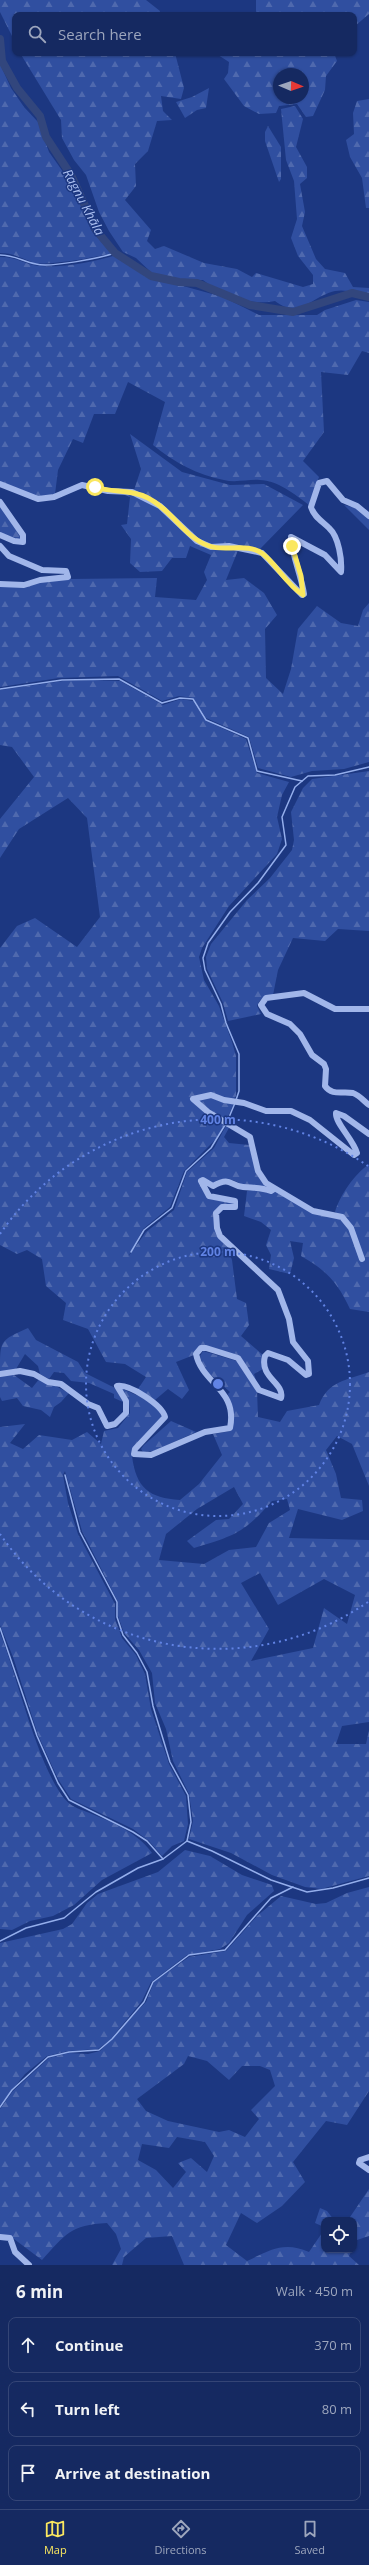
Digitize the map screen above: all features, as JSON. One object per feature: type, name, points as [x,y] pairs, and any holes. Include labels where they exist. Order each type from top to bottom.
[{"type":"street","points":[[0,484],[38,499],[54,497],[82,485],[108,491],[132,492],[160,506],[197,541],[211,547],[229,546],[262,553],[302,595],[304,594],[301,576],[292,546],[292,537],[324,555],[341,572],[342,559],[331,529],[317,517],[311,507],[316,497],[319,483],[327,481],[343,500],[357,506],[369,516]]},
{"type":"street","points":[[0,502],[22,535],[23,542],[14,541],[0,535]]},
{"type":"street","points":[[0,546],[9,556],[42,570],[66,571],[68,577],[40,580],[24,585],[0,584]]},
{"type":"street","points":[[369,1009],[335,1009],[304,993],[266,998],[261,1005],[267,1014],[290,1024],[300,1034],[312,1055],[324,1064],[326,1069],[325,1086],[328,1090],[357,1095],[369,1105]]},
{"type":"street","points":[[362,1259],[352,1228],[342,1217],[313,1211],[266,1183],[258,1171],[250,1137],[208,1112],[193,1099],[211,1095],[224,1100],[244,1103],[266,1111],[291,1110],[314,1123],[354,1155],[356,1153],[355,1147],[349,1134],[338,1123],[336,1113],[344,1116],[369,1134]]},
{"type":"street","points":[[0,1374],[27,1372],[48,1382],[61,1384],[88,1404],[98,1408],[107,1426],[115,1424],[126,1413],[126,1401],[117,1386],[135,1392],[160,1408],[165,1417],[135,1449],[134,1454],[144,1456],[151,1455],[205,1432],[230,1428],[228,1405],[223,1390],[198,1365],[196,1354],[201,1348],[206,1348],[238,1358],[259,1390],[281,1398],[280,1388],[264,1369],[264,1356],[268,1354],[288,1360],[306,1375],[309,1374],[308,1361],[293,1342],[290,1319],[278,1290],[225,1241],[219,1232],[216,1213],[222,1208],[235,1207],[235,1201],[209,1196],[200,1181],[204,1180],[213,1186],[230,1181],[240,1187],[255,1186],[271,1191],[274,1189]]},
{"type":"street","points":[[369,2157],[360,2160],[359,2163],[369,2170]]},
{"type":"street","points":[[0,2237],[10,2238],[15,2252],[29,2265]]},
{"type":"green space","points":[[0,0],[146,0],[160,11],[12,12],[12,36],[0,12]]},
{"type":"green space","points":[[256,0],[369,0],[369,14],[357,24],[357,12],[256,12]]},
{"type":"green space","points":[[22,56],[176,56],[184,88],[181,99],[161,96],[163,111],[172,120],[157,121],[148,151],[135,164],[136,186],[125,200],[151,230],[147,241],[155,249],[164,246],[204,263],[237,269],[252,277],[256,273],[303,287],[313,284],[313,275],[298,256],[291,238],[297,219],[294,181],[286,160],[281,109],[295,106],[303,119],[296,147],[307,167],[307,178],[300,184],[305,212],[302,226],[316,259],[325,269],[345,273],[353,287],[369,288],[369,294],[335,291],[298,308],[291,308],[275,301],[257,302],[237,298],[228,295],[203,280],[179,281],[153,274],[136,258],[123,252],[109,231],[99,212],[86,175],[74,160],[62,138],[61,120]]},
{"type":"green space","points":[[220,56],[335,56],[337,61],[326,76],[325,90],[313,116],[306,117],[297,104],[279,106],[276,113],[259,114],[244,106],[224,79],[228,73],[229,62]]},
{"type":"green space","points":[[0,64],[11,88],[24,107],[38,122],[49,152],[73,186],[91,230],[111,253],[73,261],[41,264],[18,256],[0,253]]},
{"type":"green space","points":[[209,88],[206,108],[197,110],[185,118],[176,102],[192,97]]},
{"type":"green space","points":[[369,99],[369,208],[366,208],[362,178],[350,157],[346,140],[354,134],[353,113],[357,101]]},
{"type":"green space","points":[[268,126],[281,147],[281,179],[279,182],[265,141],[265,132]]},
{"type":"green space","points":[[116,255],[154,278],[223,297],[259,315],[317,315],[325,310],[356,300],[369,302],[369,353],[362,351],[348,375],[321,372],[324,432],[303,461],[319,477],[309,505],[280,485],[273,482],[260,480],[228,481],[214,478],[186,467],[169,457],[153,445],[165,402],[128,382],[115,414],[94,414],[83,443],[73,439],[58,470],[55,494],[38,497],[0,483],[0,257],[12,258],[39,266],[57,266],[78,264]]},
{"type":"green space","points":[[130,434],[182,472],[230,485],[264,484],[303,505],[260,549],[236,545],[212,545],[197,540],[161,505],[134,490],[141,469]]},
{"type":"green space","points":[[125,495],[133,495],[159,508],[198,543],[239,548],[226,580],[244,578],[264,593],[277,615],[265,629],[266,678],[283,694],[291,669],[298,629],[317,606],[341,623],[358,626],[363,610],[369,603],[369,762],[344,769],[312,771],[291,777],[258,768],[249,737],[206,718],[193,698],[179,696],[162,701],[118,676],[59,678],[0,687],[0,585],[71,579],[157,578],[155,597],[196,600],[207,580],[204,572],[211,555],[190,546],[186,558],[172,558],[162,571],[140,572],[130,563],[131,539],[121,525],[127,524],[130,497]]},
{"type":"green space","points":[[0,505],[21,535],[21,540],[14,540],[0,534]]},
{"type":"green space","points":[[344,505],[356,508],[369,519],[369,530]]},
{"type":"green space","points":[[63,681],[120,681],[163,705],[181,699],[193,701],[206,721],[246,739],[257,773],[289,782],[282,795],[277,817],[282,839],[277,854],[229,906],[202,948],[199,957],[204,980],[219,1006],[236,1056],[236,1096],[233,1100],[215,1095],[191,1100],[206,1114],[224,1125],[216,1139],[184,1171],[170,1207],[143,1229],[128,1257],[146,1232],[174,1210],[187,1172],[214,1148],[227,1124],[230,1126],[224,1137],[229,1143],[249,1145],[257,1175],[271,1188],[245,1186],[233,1180],[213,1185],[199,1182],[205,1194],[234,1202],[235,1204],[221,1207],[215,1216],[232,1260],[237,1299],[246,1303],[249,1325],[241,1336],[263,1355],[263,1369],[254,1374],[257,1383],[242,1360],[206,1346],[194,1355],[176,1362],[189,1390],[182,1399],[168,1389],[155,1400],[138,1389],[146,1377],[125,1364],[106,1362],[88,1329],[63,1320],[66,1303],[46,1286],[42,1259],[27,1250],[17,1254],[0,1245],[0,948],[17,926],[35,918],[77,947],[100,917],[87,818],[68,798],[19,829],[0,858],[0,819],[34,777],[12,747],[0,745],[0,690]]},
{"type":"green space","points":[[369,771],[369,931],[338,929],[325,941],[293,938],[278,970],[273,995],[263,998],[257,1006],[261,1014],[228,1021],[223,1003],[207,969],[206,957],[211,944],[247,900],[270,878],[292,850],[294,840],[291,812],[303,788],[312,779]]},
{"type":"green space","points":[[203,1097],[211,1097],[234,1103],[226,1121],[197,1102]]},
{"type":"green space","points":[[369,1164],[369,1312],[350,1309],[336,1284],[318,1267],[301,1256],[303,1243],[290,1241],[294,1258],[290,1274],[269,1269],[271,1255],[266,1245],[271,1230],[261,1222],[244,1216],[247,1191],[256,1189],[276,1191],[306,1209],[338,1218],[353,1227],[349,1221],[335,1212],[340,1199],[348,1186]]},
{"type":"green space","points":[[28,1328],[36,1340],[78,1362],[85,1373],[115,1388],[123,1402],[114,1398],[114,1394],[89,1383],[71,1381],[64,1373],[54,1372],[49,1379],[40,1374],[38,1366],[25,1354],[16,1369],[0,1372],[0,1353],[4,1342]]},
{"type":"green space","points":[[203,1351],[237,1361],[257,1391],[258,1417],[280,1422],[287,1411],[319,1405],[328,1391],[339,1382],[369,1372],[369,1486],[352,1444],[337,1436],[326,1450],[336,1474],[341,1498],[362,1500],[363,1511],[342,1520],[298,1509],[289,1538],[369,1540],[369,1722],[342,1726],[336,1744],[366,1744],[369,1730],[369,1876],[321,1889],[305,1887],[272,1875],[231,1853],[189,1839],[193,1821],[189,1794],[173,1761],[166,1729],[155,1703],[152,1673],[139,1650],[124,1633],[118,1616],[118,1602],[82,1531],[65,1471],[63,1475],[68,1503],[78,1534],[115,1604],[115,1619],[122,1638],[136,1655],[145,1674],[151,1709],[169,1764],[186,1796],[188,1824],[184,1841],[172,1846],[162,1856],[149,1841],[133,1829],[71,1799],[58,1779],[38,1735],[13,1657],[0,1625],[0,1427],[25,1424],[10,1443],[23,1449],[39,1435],[72,1440],[87,1432],[101,1444],[104,1431],[118,1428],[130,1413],[129,1402],[121,1388],[151,1403],[160,1412],[162,1418],[132,1456],[137,1476],[146,1489],[152,1494],[169,1499],[180,1500],[199,1484],[222,1455],[213,1434],[231,1431],[232,1411],[228,1394],[230,1392],[204,1369],[200,1356]],"holes":[[[234,1487],[243,1504],[229,1519],[216,1520],[187,1541],[194,1548],[238,1532],[254,1520],[272,1501],[287,1499],[290,1510],[269,1523],[256,1547],[229,1550],[204,1564],[159,1560],[166,1534],[197,1509]],[[260,1573],[278,1605],[324,1579],[355,1595],[347,1624],[324,1608],[313,1648],[251,1661],[269,1629],[241,1583]]]},
{"type":"green space","points":[[14,1375],[32,1388],[40,1378],[69,1393],[54,1407],[50,1417],[41,1410],[23,1406],[17,1398],[2,1401],[0,1397],[0,1376]]},
{"type":"green space","points":[[171,1421],[196,1432],[154,1451],[143,1452],[141,1449],[144,1445]]},
{"type":"green space","points":[[0,1633],[39,1750],[59,1792],[70,1804],[77,1808],[109,1821],[133,1834],[152,1853],[102,1880],[74,1905],[53,1916],[30,1921],[12,1930],[0,1929]]},
{"type":"green space","points":[[185,1850],[210,1856],[242,1875],[272,1885],[274,1891],[247,1915],[229,1943],[220,1949],[187,1955],[151,1982],[142,2001],[110,2040],[98,2049],[68,2051],[47,2056],[25,2074],[0,2105],[0,1943],[63,1929],[72,1924],[87,1903],[98,1894],[158,1872]]},
{"type":"green space","points":[[369,1887],[369,2091],[347,2125],[326,2121],[293,2162],[305,2182],[282,2206],[257,2223],[241,2213],[226,2245],[247,2261],[277,2248],[292,2247],[309,2252],[321,2234],[321,2253],[350,2253],[349,2256],[359,2265],[184,2265],[172,2236],[146,2238],[124,2257],[122,2265],[112,2265],[121,2249],[116,2234],[107,2223],[85,2226],[70,2232],[63,2237],[42,2260],[10,2236],[0,2235],[0,2109],[13,2091],[49,2058],[69,2053],[88,2054],[100,2051],[146,2002],[154,1982],[189,1957],[226,1951],[257,1916],[281,1896],[316,1904],[326,1903],[347,1893]],"holes":[[[188,2056],[207,2061],[229,2080],[242,2066],[260,2066],[270,2070],[275,2086],[251,2110],[259,2119],[245,2137],[229,2130],[219,2132],[168,2121],[146,2111],[137,2099],[184,2064]],[[177,2137],[205,2142],[214,2156],[207,2172],[191,2158],[178,2163],[186,2172],[173,2188],[156,2170],[138,2160],[142,2144],[169,2148]]]},
{"type":"green space","points":[[369,2189],[369,2236],[357,2240],[357,2217],[350,2217]]},
{"type":"green space","points":[[320,2208],[327,2211],[332,2217],[321,2217],[321,2226],[315,2223]]},
{"type":"waterway","name":"Ragnu Khāla","points":[[0,39],[2,61],[17,88],[40,116],[46,137],[71,175],[96,230],[115,253],[151,276],[179,282],[197,283],[250,305],[293,312],[352,293],[369,297]]},
{"type":"waterway","points":[[0,255],[10,256],[36,264],[52,265],[75,262],[115,253]]},
{"type":"waterway","points":[[0,689],[62,680],[119,679],[162,703],[180,698],[193,699],[206,720],[248,738],[257,771],[302,781]]},
{"type":"waterway","points":[[236,1100],[239,1091],[239,1054],[226,1023],[221,1004],[205,970],[203,958],[208,943],[230,912],[258,883],[286,845],[282,817],[295,787],[308,776],[335,775],[369,767]]},
{"type":"waterway","points":[[227,1122],[235,1103]]},
{"type":"waterway","points":[[131,1252],[144,1230],[172,1208],[186,1171],[211,1148],[225,1125]]},
{"type":"waterway","points":[[65,1475],[80,1532],[117,1602],[117,1617],[123,1635],[137,1653],[147,1672],[153,1706],[170,1762],[188,1795],[191,1822],[187,1841]]},
{"type":"waterway","points":[[0,1628],[37,1736],[58,1783],[69,1800],[133,1832],[147,1841],[163,1859]]},
{"type":"waterway","points":[[0,1941],[26,1928],[64,1918],[96,1892],[138,1868],[163,1859],[187,1841],[212,1851],[271,1880],[307,1892],[333,1888],[369,1878]]},
{"type":"waterway","points":[[0,2107],[12,2090],[48,2057],[69,2052],[99,2050],[112,2039],[144,2002],[153,1982],[189,1955],[225,1950],[271,1898],[293,1887]]},
{"type":"route","points":[[95,487],[108,491],[132,492],[148,498],[160,506],[197,541],[211,547],[229,546],[262,553],[273,567],[303,595],[299,566],[292,546]]}]
